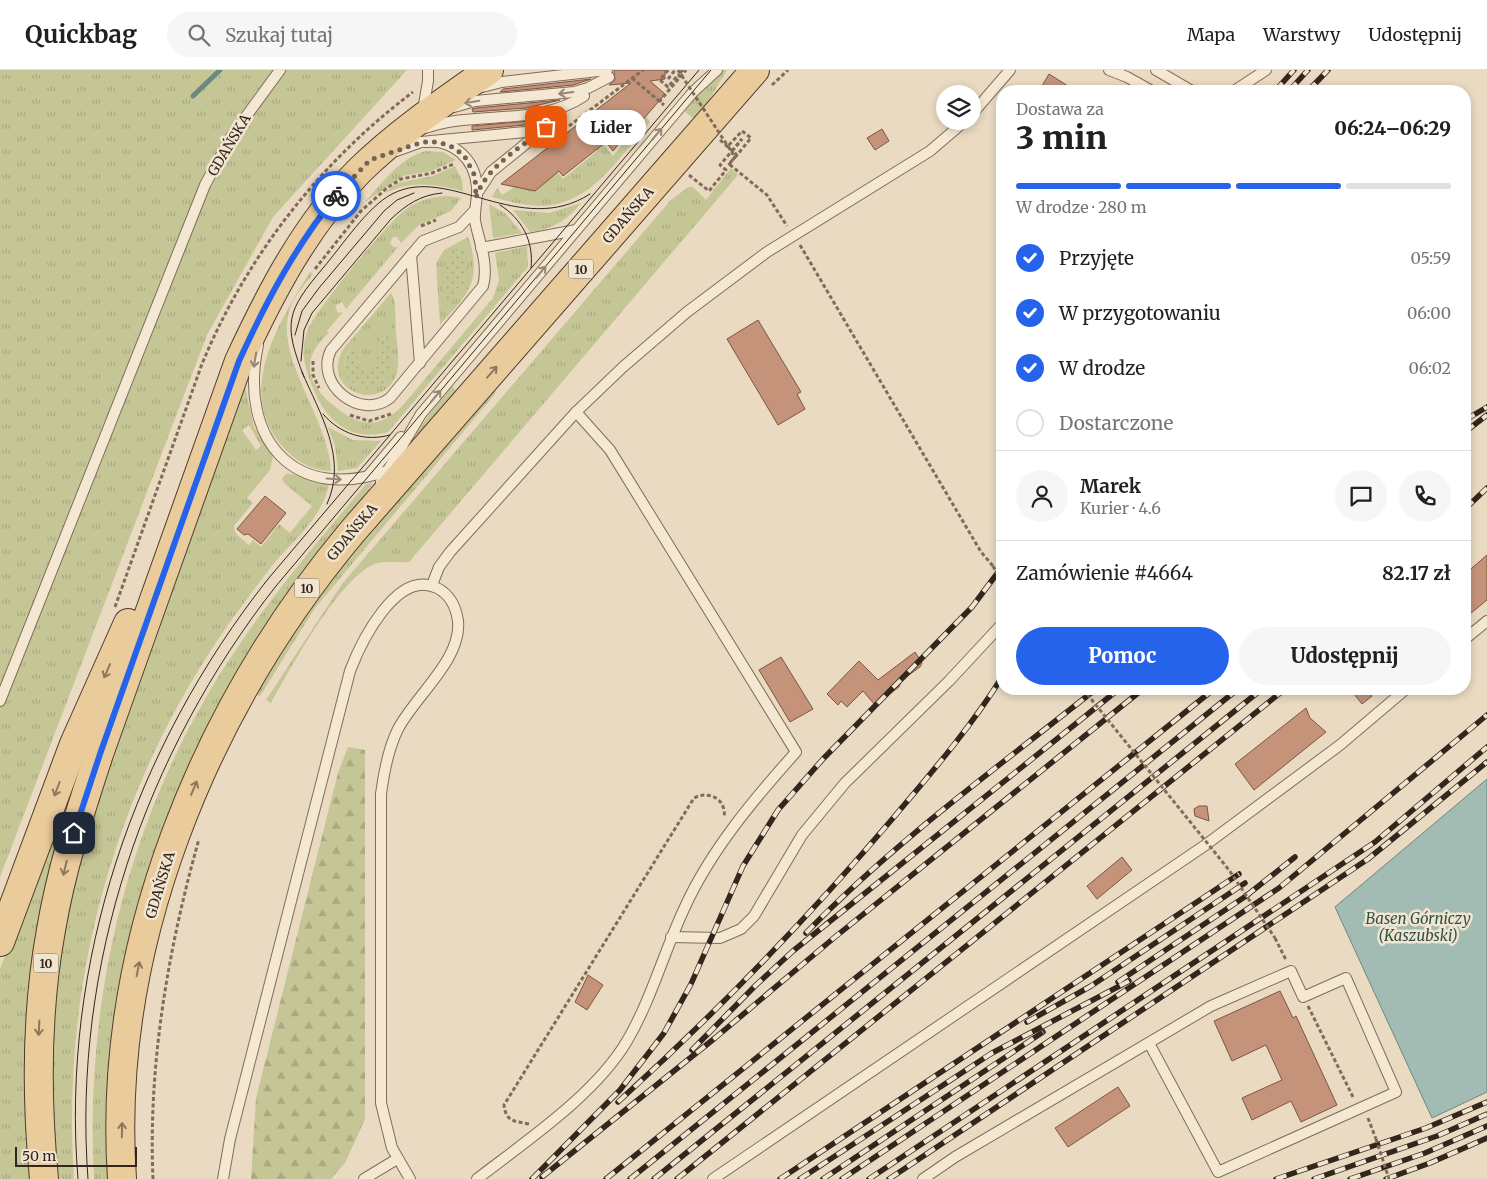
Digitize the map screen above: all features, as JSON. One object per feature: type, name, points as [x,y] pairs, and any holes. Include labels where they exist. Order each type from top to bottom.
[{"type":"main road","name":"GDAŃSKA","points":[[122,1179],[123,1085],[134,988],[154,906],[176,834],[208,757],[242,690],[282,623],[429,424],[755,70]]},
{"type":"main road","name":"10","points":[[44,1179],[38,1103],[38,1058],[42,991],[52,921],[79,815],[206,449],[239,361],[279,280],[320,216],[370,160],[394,139],[423,131],[447,100],[482,75]]},
{"type":"main road","points":[[0,942],[74,744],[206,449]]},
{"type":"lane","name":"GDAŃSKA","points":[[0,701],[205,185],[230,138],[280,70]]},
{"type":"lane","points":[[423,131],[428,70]]},
{"type":"lane","points":[[482,75],[503,70]]},
{"type":"lane","points":[[370,160],[423,131],[470,102],[577,91],[617,70]]},
{"type":"lane","points":[[334,554],[361,515],[387,471],[429,424],[576,230],[693,92],[717,70]]},
{"type":"lane","points":[[997,85],[1010,70]]},
{"type":"lane","points":[[1109,70],[1141,85]]},
{"type":"lane","points":[[1156,70],[1182,85]]},
{"type":"lane","points":[[1243,85],[1266,70]]},
{"type":"lane","points":[[476,198],[480,186],[491,172],[608,74]]},
{"type":"lane","points":[[447,100],[498,82],[608,74]]},
{"type":"lane","points":[[981,104],[996,86]]},
{"type":"lane","points":[[394,139],[450,121],[553,111],[584,96]]},
{"type":"lane","points":[[423,131],[525,132],[542,126],[559,116]]},
{"type":"lane","points":[[432,586],[439,567],[450,552],[576,412],[623,367],[688,312],[794,235],[930,151],[954,130]]},
{"type":"lane","points":[[423,131],[464,155],[475,176],[475,210],[485,277],[482,289],[390,398],[378,405],[368,406],[354,403],[336,389],[330,381],[327,369],[328,357],[335,344],[426,239],[460,227],[475,210]]},
{"type":"lane","points":[[481,248],[576,230]]},
{"type":"lane","points":[[411,255],[420,363]]},
{"type":"lane","points":[[279,280],[265,316],[254,366],[254,402],[261,427],[269,442],[280,456],[308,474],[338,479],[368,476],[387,471],[410,459],[429,424]]},
{"type":"lane","points":[[477,1179],[584,1091],[626,1042],[672,937],[700,879],[731,831],[796,752],[610,450],[576,412]]},
{"type":"lane","points":[[368,476],[429,424]]},
{"type":"lane","points":[[223,1179],[230,1139],[350,671],[367,635],[391,602],[413,586],[432,586],[451,599],[456,610],[458,625],[454,649],[447,663],[430,682],[399,727],[386,762],[381,794],[380,1096],[385,1124],[397,1160],[410,1179]]},
{"type":"lane","points":[[1471,634],[1487,621]]},
{"type":"lane","points":[[672,937],[720,938],[741,930],[754,916],[802,835],[845,782],[949,681],[996,630]]},
{"type":"lane","points":[[713,1179],[1204,846],[1340,745],[1399,695]]},
{"type":"lane","points":[[923,1179],[955,1158],[1211,1006],[1291,971],[1303,997],[1346,978],[1396,1092],[1218,1172],[1149,1043]]},
{"type":"lane","points":[[364,1179],[397,1160]]},
{"type":"path","points":[[568,127],[643,70]]},
{"type":"path","points":[[668,70],[660,80],[668,86],[680,72]]},
{"type":"path","points":[[659,102],[680,72]]},
{"type":"path","points":[[668,79],[680,72]]},
{"type":"path","points":[[680,72],[735,156],[728,165]]},
{"type":"path","points":[[632,78],[664,105]]},
{"type":"path","points":[[728,146],[742,131],[751,138],[728,165]]},
{"type":"path","points":[[688,175],[709,191],[726,170],[720,165],[742,139]]},
{"type":"path","points":[[720,140],[737,155]]},
{"type":"path","points":[[315,269],[360,211],[387,188],[401,179],[432,173],[458,164]]},
{"type":"path","points":[[728,165],[767,195],[781,219],[794,235],[981,552],[996,571]]},
{"type":"path","points":[[419,228],[443,219]]},
{"type":"path","points":[[315,353],[312,370],[315,380],[324,394]]},
{"type":"path","points":[[347,414],[369,421],[384,418],[393,412]]},
{"type":"path","points":[[1089,695],[1229,870],[1275,938],[1286,960]]},
{"type":"path","points":[[535,1133],[528,1122],[520,1124],[514,1122],[505,1113],[504,1105],[694,798],[701,794],[714,796],[722,803],[725,812],[724,822],[731,831]]},
{"type":"path","points":[[153,1179],[153,1113],[159,1032],[165,991],[190,869],[200,834]]},
{"type":"path","points":[[1303,997],[1356,1104],[1366,1114],[1389,1179]]},
{"type":"green space","points":[[0,70],[407,70],[273,217],[207,335],[0,877]]},
{"type":"green space","points":[[723,70],[727,70],[706,105],[694,119],[682,109]]},
{"type":"green space","points":[[646,116],[650,122],[616,163],[590,188],[575,197],[559,203],[541,206],[492,197],[497,188],[502,195],[550,163],[563,179],[597,151],[589,141],[596,136],[613,156]]},
{"type":"green space","points":[[426,151],[443,152],[456,160],[431,171],[403,176],[365,202],[400,165],[417,154]]},
{"type":"green space","points":[[455,166],[462,180],[463,191],[443,187],[414,185],[385,193],[397,183],[433,176]]},
{"type":"green space","points":[[731,168],[738,175],[409,562],[375,563],[358,575],[344,589],[316,627],[271,703],[266,700],[342,584],[670,201],[688,187],[693,187],[706,200]]},
{"type":"green space","points":[[449,196],[461,198],[451,211],[419,225],[401,243],[397,237],[393,237],[390,244],[398,247],[346,309],[342,302],[335,306],[338,313],[343,312],[327,331],[329,333],[314,351],[310,369],[316,387],[333,405],[351,418],[368,423],[385,419],[394,413],[403,405],[493,298],[499,280],[495,253],[527,246],[528,267],[388,432],[375,435],[351,431],[332,419],[318,400],[304,360],[307,332],[322,306],[336,288],[368,248],[397,217],[406,209],[421,201]]},
{"type":"green space","points":[[581,203],[559,223],[545,229],[530,232],[513,210],[549,213]]},
{"type":"green space","points":[[489,204],[506,214],[522,233],[493,238]]},
{"type":"green space","points":[[468,237],[473,257],[473,278],[466,294],[440,325],[436,263],[444,250]]},
{"type":"green space","points":[[465,248],[468,269],[466,282],[445,308],[443,272],[445,264],[456,251]]},
{"type":"green space","points":[[310,272],[313,274],[298,293],[291,306],[287,325],[289,345],[294,366],[328,450],[331,471],[310,467],[287,451],[268,425],[262,403],[262,380],[267,357],[275,335],[286,313]]},
{"type":"green space","points":[[391,293],[395,306],[398,363],[397,372],[390,385],[380,393],[368,395],[356,393],[346,386],[339,376],[338,363],[344,348]],"holes":[[[389,331],[391,369],[355,385],[344,372],[344,365],[345,359],[352,347],[362,368],[368,369],[381,352],[380,336]]]},
{"type":"green space","points":[[385,331],[389,331],[392,352],[392,364],[389,374],[379,386],[373,388],[360,387],[348,378],[344,372],[347,356],[352,347],[359,355],[357,357],[362,368],[368,369],[381,352],[380,336]]},
{"type":"green space","points":[[450,385],[457,391],[417,436],[416,433]]},
{"type":"green space","points":[[245,387],[254,427],[273,457],[270,470],[247,498],[253,503],[234,526],[236,534],[249,545],[253,540],[261,547],[279,524],[290,533],[312,506],[285,484],[282,479],[286,474],[297,475],[329,484],[320,508],[313,519],[271,567],[235,615],[179,704],[147,767],[121,833],[101,900],[85,969],[76,1038],[72,1108],[74,1179],[59,1179],[53,1103],[54,1026],[62,950],[77,875],[110,767]],"holes":[[[249,425],[261,446],[256,450],[242,430]]]},
{"type":"green space","points":[[497,387],[495,394],[315,608],[260,696],[255,694],[287,640],[342,563]]},
{"type":"green space","points":[[328,427],[353,440],[381,441],[357,468],[338,471],[335,446]]},
{"type":"green space","points":[[373,483],[358,505],[300,574],[248,651],[194,752],[162,830],[143,892],[109,1102],[108,1179],[94,1179],[93,1110],[97,1041],[106,972],[121,905],[141,839],[166,775],[197,713],[248,631],[297,567],[366,484]]},
{"type":"green space","points":[[348,747],[365,750],[365,1119],[345,1163],[331,1179],[251,1179],[256,1098],[338,773]]},
{"type":"green space","points":[[51,831],[59,837],[25,1052],[25,1110],[31,1179],[0,1179],[0,969]]},
{"type":"water","name":"Basen Górniczy (Kaszubski)","points":[[1487,779],[1487,1092],[1432,1118],[1335,907]]},
{"type":"building","points":[[614,70],[665,70],[665,79],[650,81],[665,94],[628,137],[626,135],[613,151],[606,142],[563,176],[559,171],[535,191],[501,184],[631,83],[609,85],[615,80]]},
{"type":"building","points":[[1049,74],[1066,85],[1043,85]]},
{"type":"building","points":[[591,79],[573,85],[500,92],[503,89]]},
{"type":"building","points":[[560,100],[526,108],[473,112],[472,109],[476,108]]},
{"type":"building","points":[[540,120],[524,125],[472,130],[472,126]]},
{"type":"building","points":[[882,129],[889,141],[875,150],[867,138]]},
{"type":"building","points":[[758,320],[801,392],[797,394],[805,409],[778,425],[727,339]]},
{"type":"building","points":[[265,496],[286,513],[261,544],[248,534],[244,535],[237,529]]},
{"type":"building","points":[[1487,555],[1487,600],[1471,613],[1471,569]]},
{"type":"building","points":[[915,652],[922,663],[920,667],[902,680],[899,687],[875,705],[863,691],[847,707],[841,701],[838,705],[827,694],[859,661],[878,680]]},
{"type":"building","points":[[781,657],[813,709],[790,722],[759,670]]},
{"type":"building","points":[[1355,695],[1371,695],[1372,696],[1362,704]]},
{"type":"building","points":[[1306,708],[1310,718],[1326,732],[1254,790],[1235,764]]},
{"type":"building","points":[[1199,806],[1207,806],[1209,821],[1195,816],[1194,809]]},
{"type":"building","points":[[1122,857],[1132,870],[1097,899],[1087,886]]},
{"type":"building","points":[[588,975],[603,985],[587,1010],[575,1002]]},
{"type":"building","points":[[1280,991],[1293,1018],[1296,1016],[1337,1105],[1301,1122],[1291,1101],[1252,1120],[1242,1098],[1282,1080],[1266,1045],[1232,1061],[1214,1021]]},
{"type":"building","points":[[1118,1087],[1130,1106],[1068,1147],[1055,1128]]},
{"type":"waterway","points":[[193,96],[220,70]]},
{"type":"tram line","points":[[78,1179],[76,1098],[81,1018],[95,939],[116,861],[145,786],[180,713],[221,644],[268,579],[699,70]]},
{"type":"tram line","points":[[88,1179],[86,1099],[92,1020],[106,941],[127,865],[155,791],[189,719],[230,651],[276,586],[711,70]]},
{"type":"tram line","points":[[304,377],[297,359],[291,330],[295,308],[301,296],[364,217],[392,194],[414,187],[437,188],[512,206],[538,209],[564,206],[590,194]]},
{"type":"tram line","points":[[295,335],[302,311],[319,288],[384,211],[397,200],[414,193]]},
{"type":"tram line","points":[[301,361],[304,330],[312,313],[391,219],[415,201],[442,193]]},
{"type":"tram line","points":[[500,205],[515,217],[525,232],[531,249],[531,268]]},
{"type":"tram line","points":[[302,372],[323,420],[333,453],[333,487],[327,504]]},
{"type":"tram line","points":[[323,414],[337,427],[354,435],[362,437],[390,435]]},
{"type":"railway","points":[[1280,85],[1294,70]]},
{"type":"railway","points":[[1294,85],[1308,70]]},
{"type":"railway","points":[[1314,85],[1328,70]]},
{"type":"railway","points":[[1471,416],[1487,407]]},
{"type":"railway","points":[[1471,427],[1487,415]]},
{"type":"railway","points":[[1471,503],[1487,488]]},
{"type":"railway","points":[[532,1179],[620,1090],[664,1033],[691,984],[743,866],[778,810],[823,759],[972,607],[996,575]]},
{"type":"railway","points":[[618,1102],[726,999],[828,892],[937,766],[996,686]]},
{"type":"railway","points":[[806,933],[875,867],[911,836],[984,776],[1088,695]]},
{"type":"railway","points":[[692,1050],[756,985],[793,951],[1112,695]]},
{"type":"railway","points":[[542,1177],[715,1038],[835,937],[1136,695]]},
{"type":"railway","points":[[606,1179],[1207,695]]},
{"type":"railway","points":[[630,1179],[1231,695]]},
{"type":"railway","points":[[654,1179],[1255,695]]},
{"type":"railway","points":[[677,1179],[1278,695]]},
{"type":"railway","points":[[842,1179],[1279,888],[1487,715]]},
{"type":"railway","points":[[869,1179],[1375,842],[1487,747]]},
{"type":"railway","points":[[889,1179],[1368,859],[1487,762]]},
{"type":"railway","points":[[1118,982],[1246,896],[1295,857]]},
{"type":"railway","points":[[780,1179],[1239,874]]},
{"type":"railway","points":[[1027,1022],[1091,986],[1245,883]]},
{"type":"railway","points":[[800,1179],[992,1053],[1129,981]]},
{"type":"railway","points":[[823,1179],[1043,1032]]},
{"type":"railway","points":[[1276,1179],[1426,1128],[1487,1102]]},
{"type":"railway","points":[[1314,1179],[1437,1136],[1487,1114]]},
{"type":"railway","points":[[1350,1179],[1425,1153],[1487,1126]]},
{"type":"railway","points":[[1386,1179],[1430,1163],[1487,1138]]},
{"type":"way so far","points":[[336,196],[370,160],[421,142],[430,141],[449,145],[464,155],[472,166],[475,176],[476,198],[480,186],[491,172],[546,127]]},
{"type":"place","name":"Lider","points":[[546,127]]},
{"type":"route","points":[[74,833],[206,449],[239,361],[264,307],[288,263],[336,196]]}]
